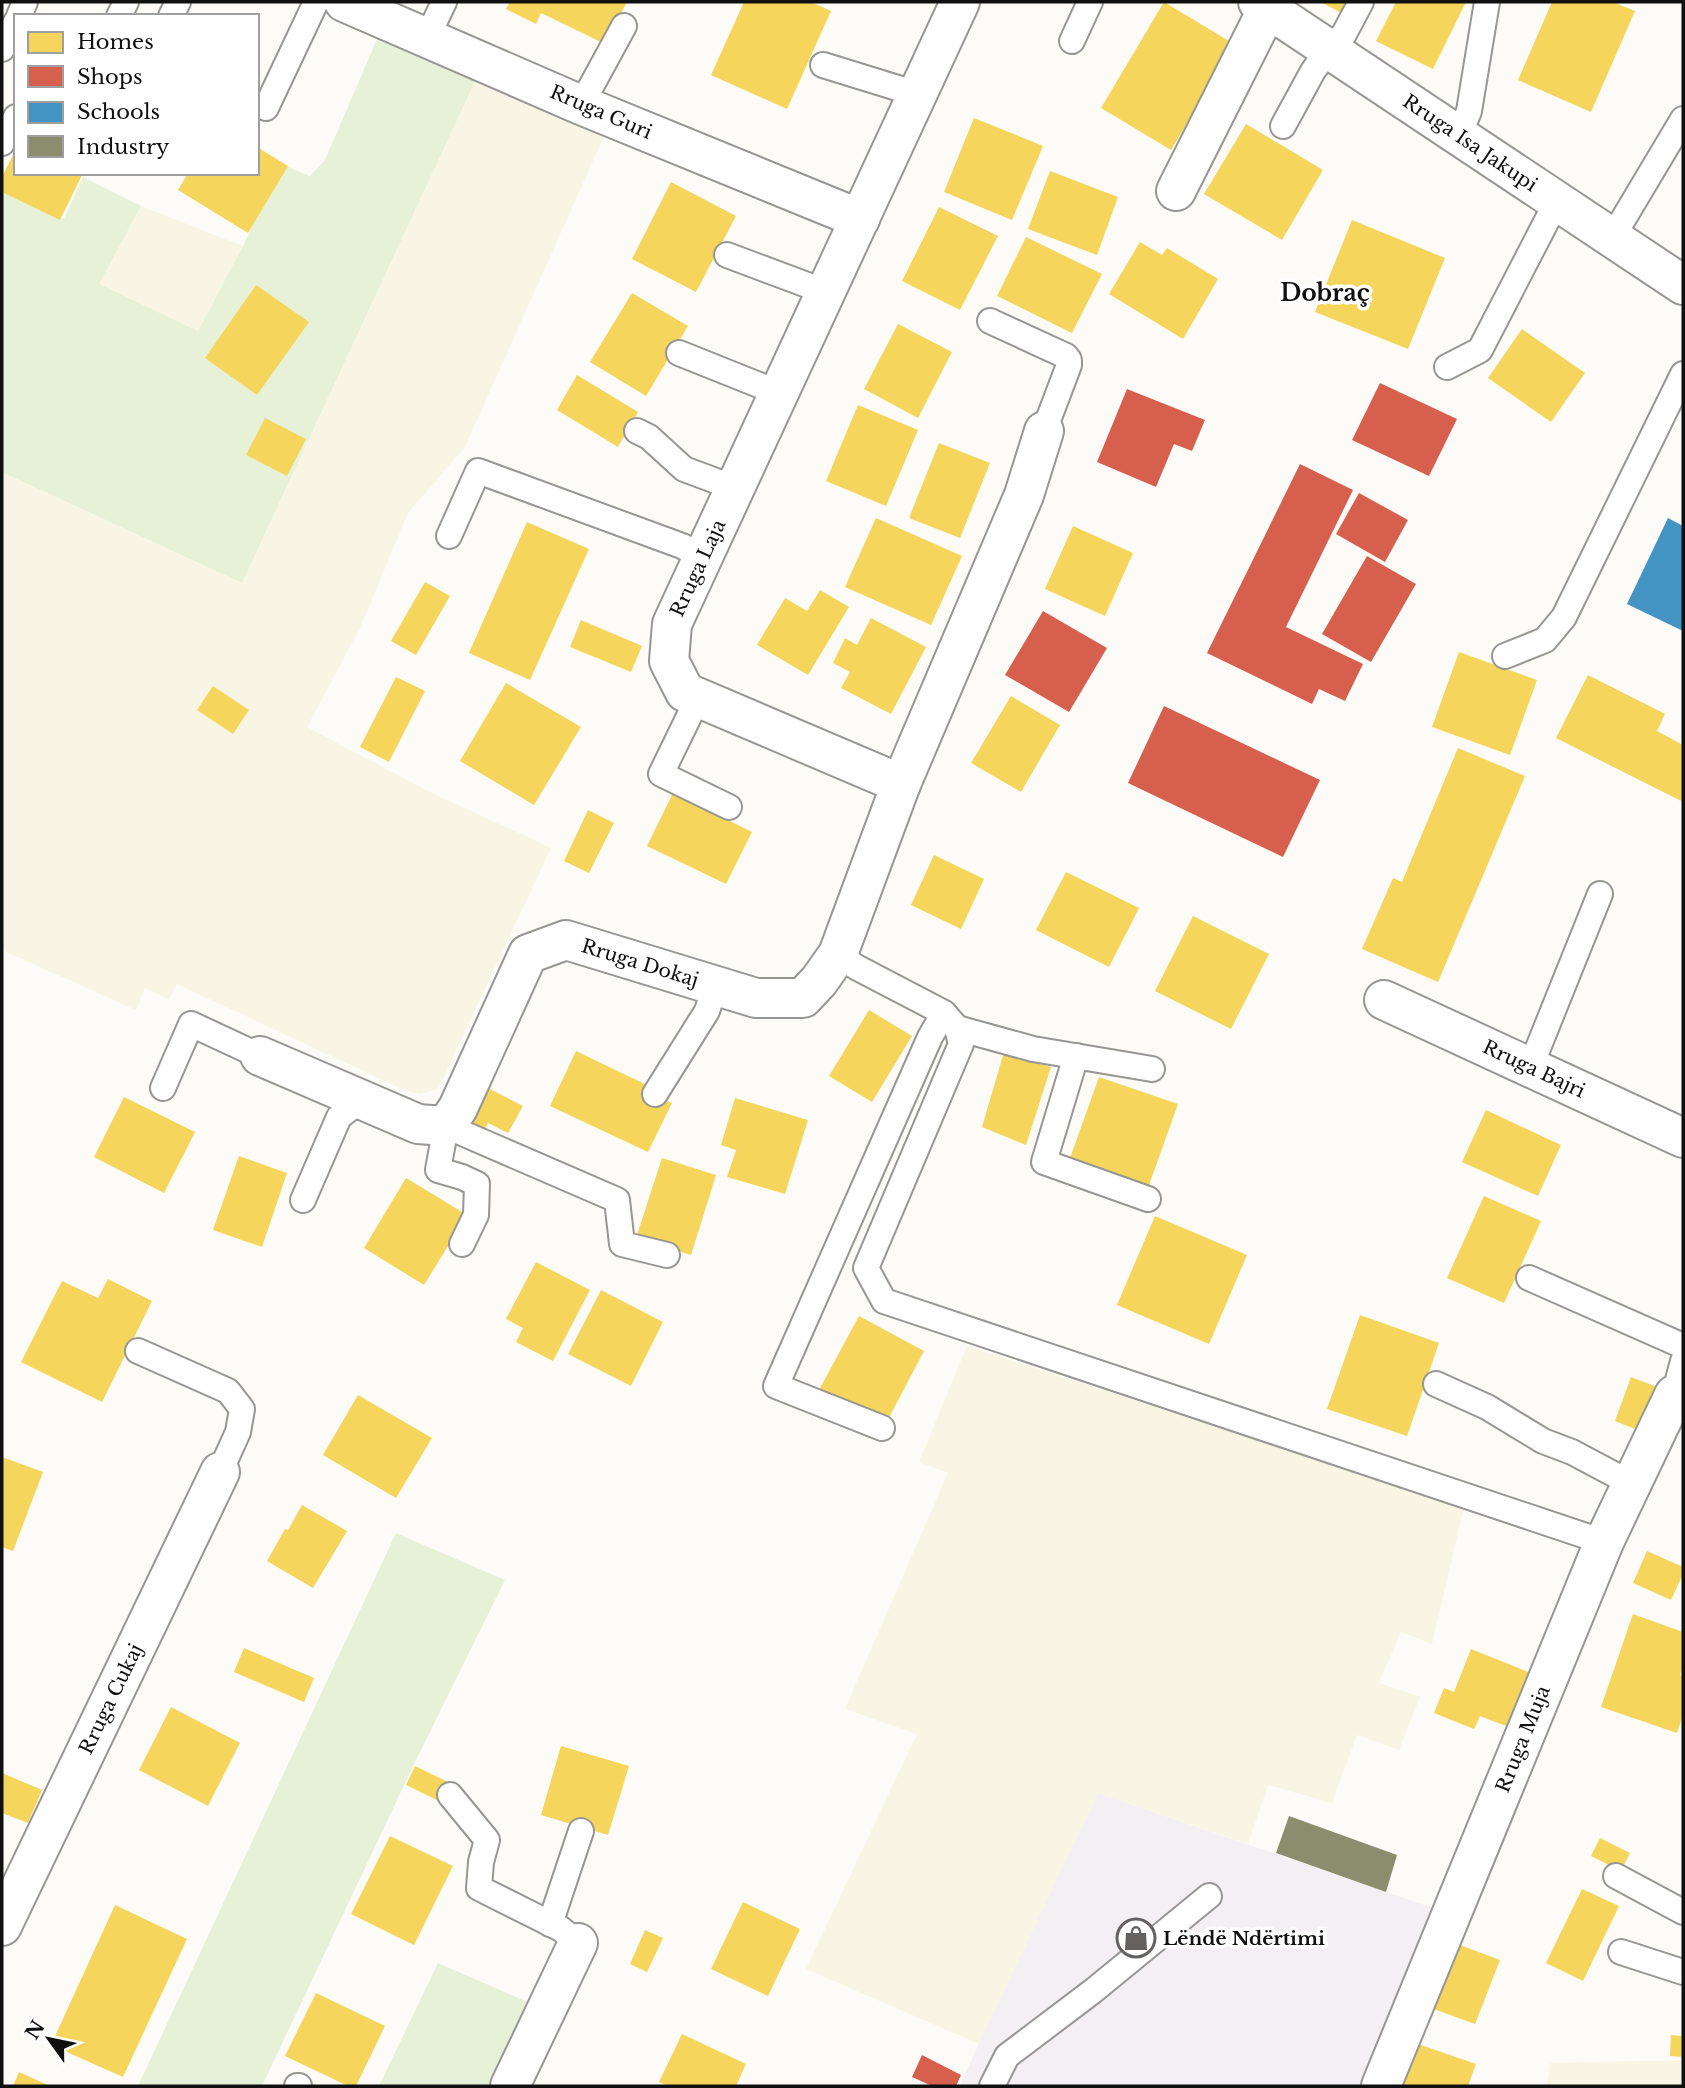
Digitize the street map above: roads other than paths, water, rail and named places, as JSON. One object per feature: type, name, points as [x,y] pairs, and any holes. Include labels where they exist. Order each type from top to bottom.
[{"type":"street","name":"Rruga Guri","points":[[344,2],[581,105],[859,219]]},
{"type":"street","name":"Rruga Laja","points":[[901,784],[685,692],[669,661],[672,624],[960,2]]},
{"type":"street","name":"Rruga Isa Jakupi","points":[[1263,5],[1683,285]]},
{"type":"street","points":[[1176,191],[1263,5]]},
{"type":"street","points":[[901,784],[1024,495],[1044,431]]},
{"type":"street","name":"Rruga Dokaj","points":[[446,1126],[458,1108],[528,954],[566,940],[756,998],[803,998],[838,954],[901,784]]},
{"type":"street","name":"Rruga Bajri","points":[[1384,1000],[1683,1138]]},
{"type":"street","points":[[260,1056],[418,1125],[446,1126]]},
{"type":"street","name":"Rruga Muja","points":[[1381,2086],[1604,1542],[1679,1378]]},
{"type":"street","name":"Rruga Cukaj","points":[[2,1926],[220,1472]]},
{"type":"street","points":[[510,2086],[564,1933]]},
{"type":"lane","points":[[266,108],[316,2]]},
{"type":"lane","points":[[427,38],[444,2]]},
{"type":"lane","points":[[1072,41],[1090,2]]},
{"type":"lane","points":[[1283,126],[1313,71],[1344,34],[1361,2]]},
{"type":"lane","points":[[1459,136],[1469,111],[1488,2]]},
{"type":"lane","points":[[2,49],[14,26]]},
{"type":"lane","points":[[581,105],[625,26]]},
{"type":"lane","points":[[823,65],[917,94]]},
{"type":"lane","points":[[1612,238],[1683,119]]},
{"type":"lane","points":[[2,143],[14,121]]},
{"type":"lane","points":[[1447,367],[1480,350],[1557,201]]},
{"type":"lane","points":[[727,255],[826,292]]},
{"type":"lane","points":[[990,321],[1066,356],[1069,360],[1044,431]]},
{"type":"lane","points":[[679,353],[779,393]]},
{"type":"lane","points":[[1505,656],[1545,640],[1564,617],[1683,374]]},
{"type":"lane","points":[[637,431],[649,437],[684,469],[735,488]]},
{"type":"lane","points":[[449,536],[478,471],[682,546],[703,557]]},
{"type":"lane","points":[[698,698],[661,774],[729,807]]},
{"type":"lane","points":[[1530,1068],[1600,894]]},
{"type":"lane","points":[[838,954],[954,1028],[1033,1049],[1152,1069]]},
{"type":"lane","points":[[655,1094],[708,1011],[715,986]]},
{"type":"lane","points":[[163,1088],[191,1024],[260,1056]]},
{"type":"lane","points":[[882,1428],[776,1386],[930,1037],[954,1028]]},
{"type":"lane","points":[[954,1028],[866,1268],[884,1301],[1604,1542]]},
{"type":"lane","points":[[1076,1056],[1044,1162],[1148,1199]]},
{"type":"lane","points":[[303,1200],[339,1118],[361,1100]]},
{"type":"lane","points":[[462,1244],[476,1215],[477,1184],[438,1170],[446,1126],[617,1200],[622,1244],[667,1255]]},
{"type":"lane","points":[[1529,1278],[1683,1346]]},
{"type":"lane","points":[[138,1351],[228,1391],[242,1409],[238,1432],[220,1472]]},
{"type":"lane","points":[[1436,1384],[1487,1407],[1543,1441],[1572,1452],[1619,1477],[1630,1487]]},
{"type":"lane","points":[[450,1796],[487,1840],[481,1862],[479,1888],[564,1933],[581,1831]]},
{"type":"lane","points":[[1616,1876],[1683,1912]]},
{"type":"lane","points":[[992,2086],[1007,2056],[1093,1991],[1209,1896]]},
{"type":"lane","points":[[1621,1952],[1683,1972]]},
{"type":"place","name":"Lëndë Ndërtimi","points":[[1136,1938]]},
{"type":"district","name":"Dobraç","points":[[1325,293]]}]
